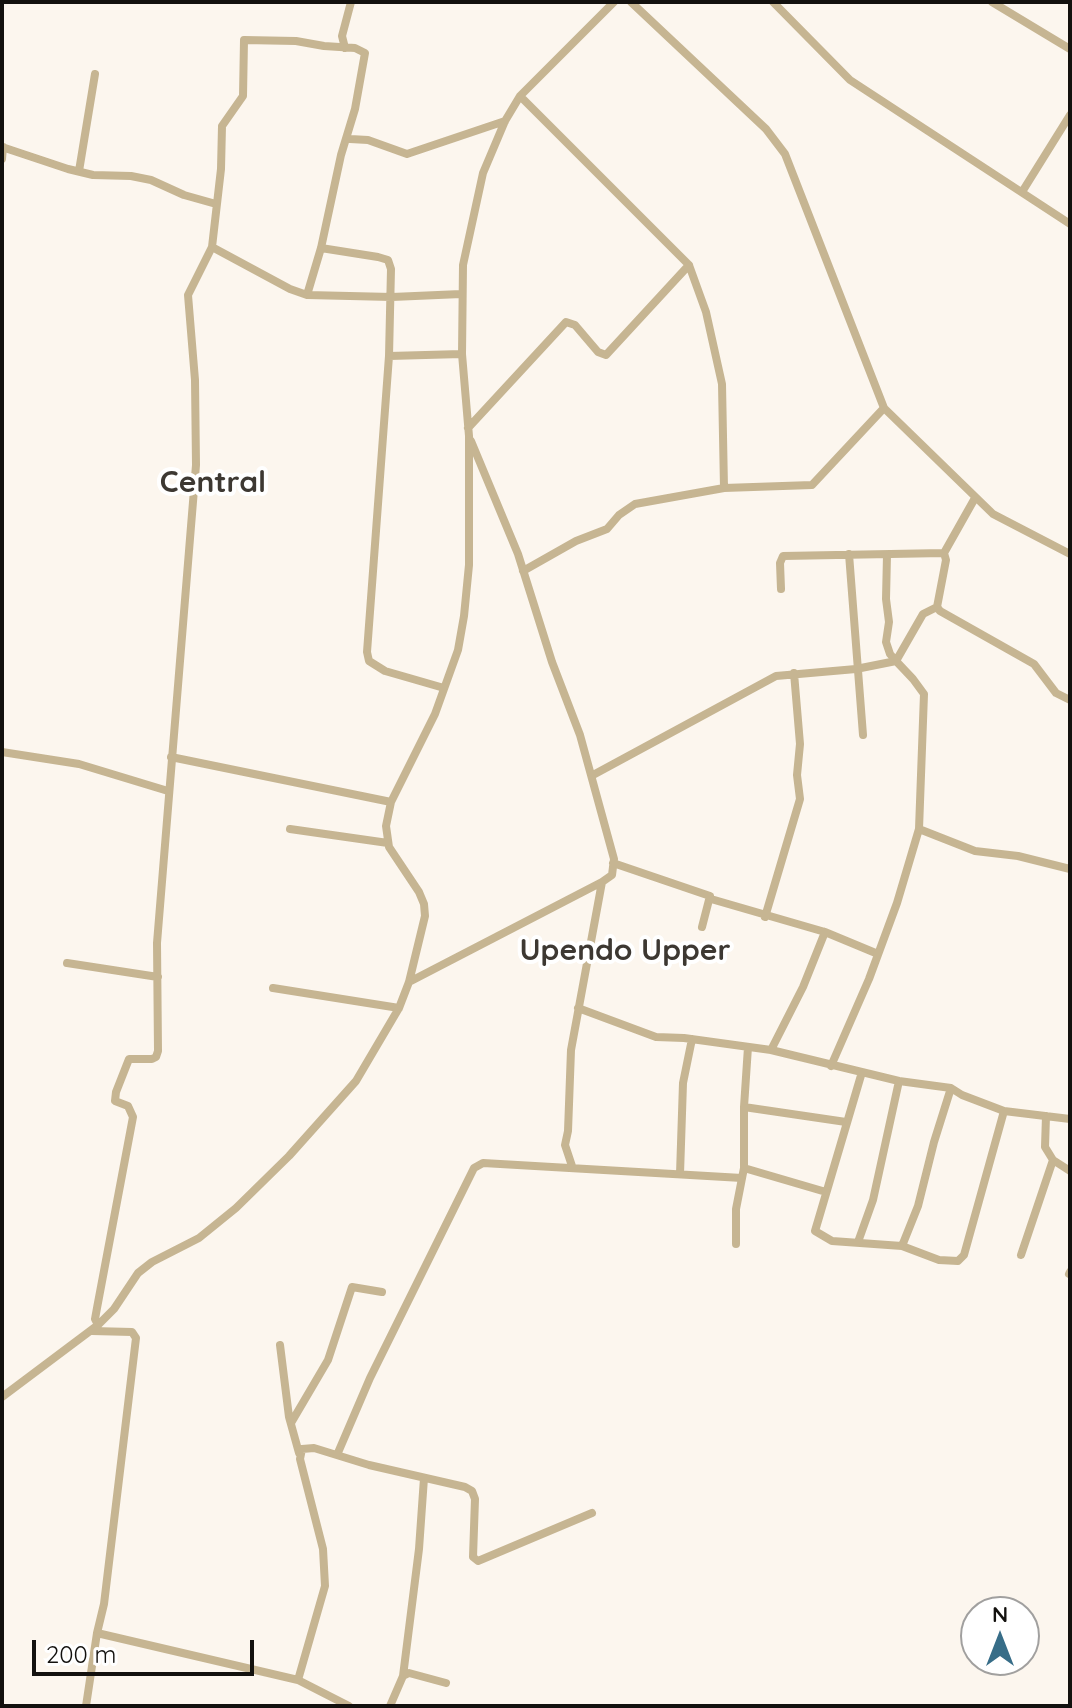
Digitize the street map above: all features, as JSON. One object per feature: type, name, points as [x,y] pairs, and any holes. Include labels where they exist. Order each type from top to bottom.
[{"type":"street","points":[[345,48],[342,36],[351,2]]},
{"type":"street","points":[[2,1397],[95,1328],[114,1309],[138,1273],[152,1262],[199,1238],[236,1208],[289,1156],[356,1081],[399,1008],[409,982],[425,916],[424,904],[388,843],[386,826],[391,802],[435,714],[458,650],[469,565],[469,432],[462,354],[463,265],[483,173],[505,121],[520,96],[614,2]]},
{"type":"street","points":[[631,2],[766,129],[785,154],[884,408],[975,498],[1002,519],[1070,554]]},
{"type":"street","points":[[773,2],[850,80],[1070,224]]},
{"type":"street","points":[[992,2],[1070,49]]},
{"type":"street","points":[[95,1328],[133,1117],[128,1106],[115,1101],[116,1092],[129,1059],[156,1057],[159,1035],[157,943],[196,465],[195,380],[188,295],[212,247],[221,169],[222,126],[243,96],[244,41],[296,41],[360,49],[365,53],[355,109],[307,295]]},
{"type":"street","points":[[79,171],[95,74]]},
{"type":"street","points":[[520,96],[689,265],[706,312],[722,384],[724,488]]},
{"type":"street","points":[[1022,192],[1070,115]]},
{"type":"street","points":[[347,137],[368,140],[407,154],[505,121]]},
{"type":"street","points":[[2,159],[2,147],[93,175],[151,180],[184,195],[216,204]]},
{"type":"street","points":[[212,247],[307,295],[392,297],[461,294]]},
{"type":"street","points":[[321,248],[388,260],[392,297],[367,652],[369,661],[378,669],[444,688]]},
{"type":"street","points":[[469,432],[566,322],[575,325],[598,352],[606,355],[689,265]]},
{"type":"street","points":[[389,356],[462,354]]},
{"type":"street","points":[[523,571],[576,541],[603,532],[635,504],[724,488],[813,485],[884,408]]},
{"type":"street","points":[[409,982],[612,875],[613,863],[593,775],[523,571],[469,432]]},
{"type":"street","points":[[937,607],[946,560],[944,553],[975,498]]},
{"type":"street","points":[[781,589],[780,563],[783,556],[944,553]]},
{"type":"street","points":[[849,554],[863,735]]},
{"type":"street","points":[[831,1066],[878,954],[919,829],[924,694],[890,654],[886,642],[889,622],[887,555]]},
{"type":"street","points":[[593,775],[776,676],[856,669],[896,661],[923,614],[937,607]]},
{"type":"street","points":[[937,607],[948,617],[1034,664],[1056,693],[1070,700]]},
{"type":"street","points":[[765,917],[800,799],[797,775],[800,744],[794,673]]},
{"type":"street","points":[[2,752],[79,764],[168,791]]},
{"type":"street","points":[[171,757],[391,802]]},
{"type":"street","points":[[290,829],[388,843]]},
{"type":"street","points":[[919,829],[975,851],[1018,856],[1070,869]]},
{"type":"street","points":[[613,863],[765,917],[825,932],[878,954]]},
{"type":"street","points":[[572,1166],[565,1145],[571,1050],[602,882]]},
{"type":"street","points":[[702,927],[711,899]]},
{"type":"street","points":[[771,1050],[803,987],[825,932]]},
{"type":"street","points":[[67,963],[158,977]]},
{"type":"street","points":[[273,988],[399,1008]]},
{"type":"street","points":[[578,1008],[656,1037],[771,1050],[899,1081],[951,1088],[1004,1111],[1070,1119]]},
{"type":"street","points":[[680,1174],[683,1083],[692,1039]]},
{"type":"street","points":[[736,1244],[736,1209],[744,1168],[748,1047]]},
{"type":"street","points":[[862,1072],[815,1231],[832,1241],[902,1246],[939,1260],[958,1261],[964,1255],[1004,1111]]},
{"type":"street","points":[[858,1242],[873,1200],[899,1081]]},
{"type":"street","points":[[902,1246],[918,1206],[951,1088]]},
{"type":"street","points":[[744,1107],[846,1122]]},
{"type":"street","points":[[1046,1116],[1045,1147],[1053,1160],[1070,1171]]},
{"type":"street","points":[[1021,1255],[1053,1160]]},
{"type":"street","points":[[337,1455],[370,1378],[474,1168],[483,1163],[572,1166],[742,1178]]},
{"type":"street","points":[[744,1168],[826,1192]]},
{"type":"street","points":[[291,1423],[328,1360],[352,1287],[382,1292]]},
{"type":"street","points":[[86,1706],[104,1604],[136,1338],[132,1332],[95,1328]]},
{"type":"street","points":[[280,1345],[291,1423],[323,1549],[325,1586],[298,1680]]},
{"type":"street","points":[[299,1453],[308,1447],[472,1491],[475,1499],[473,1557],[478,1561],[592,1513]]},
{"type":"street","points":[[390,1706],[403,1676],[419,1549],[424,1478]]},
{"type":"street","points":[[97,1633],[298,1680],[349,1706]]},
{"type":"street","points":[[403,1676],[417,1673],[446,1683]]},
{"type":"district","name":"Central","points":[[213,483]]},
{"type":"district","name":"Upendo Upper","points":[[625,951]]}]
